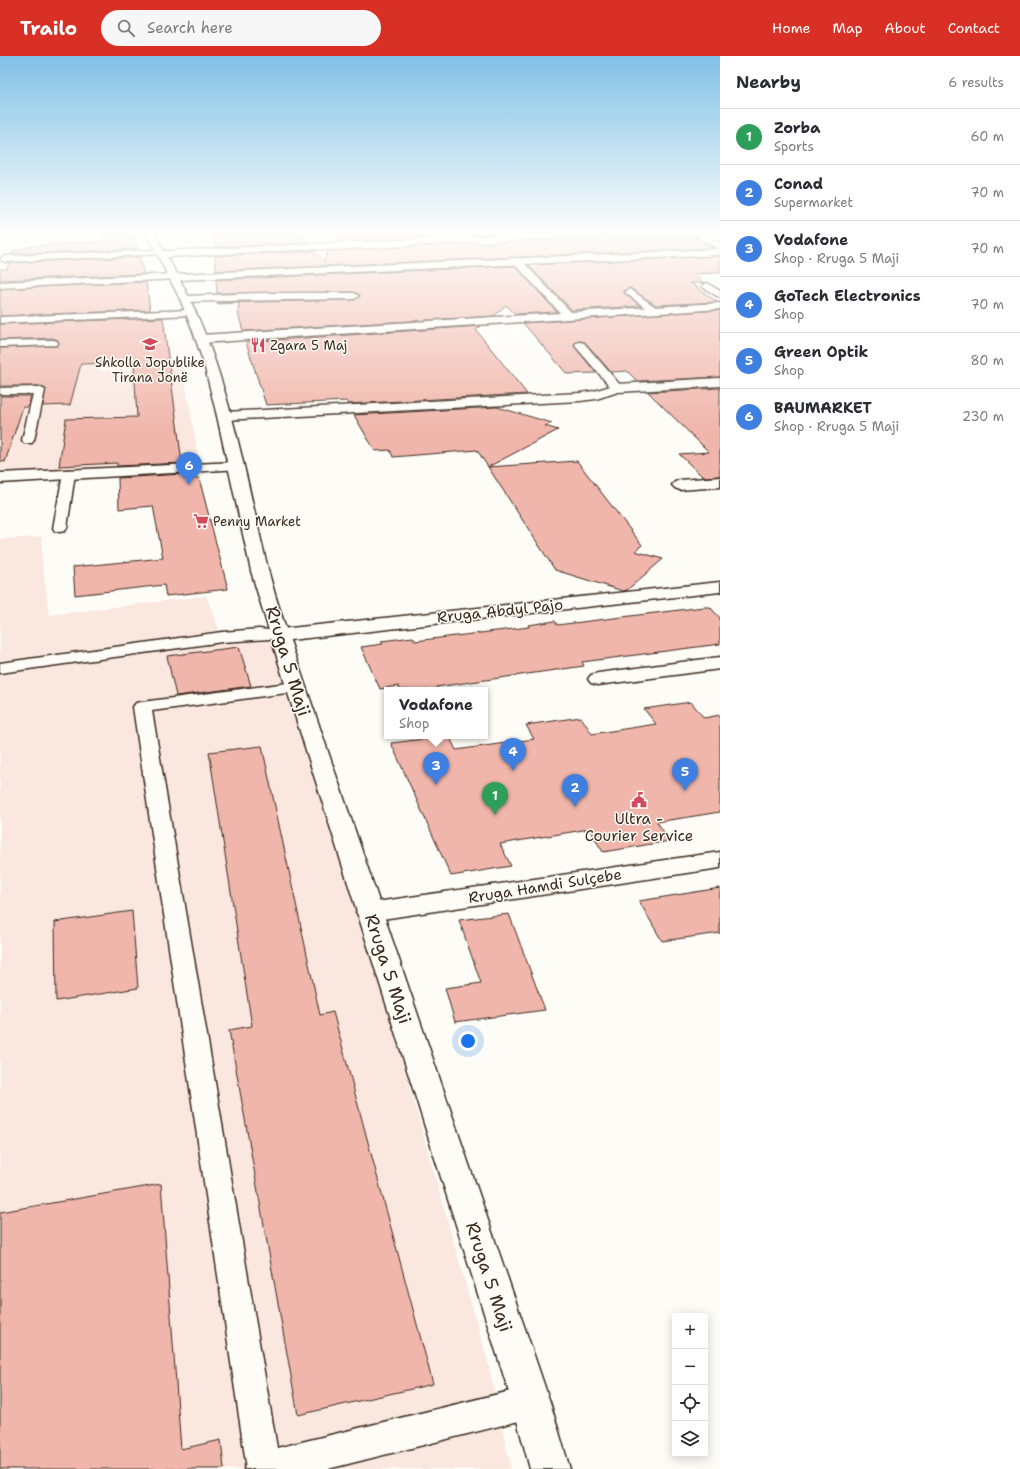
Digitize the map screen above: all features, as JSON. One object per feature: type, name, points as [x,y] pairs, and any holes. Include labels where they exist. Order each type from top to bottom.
[{"type":"street","name":"Rruga 5 Maji","points":[[184,299],[201,339],[224,416],[260,571],[296,687],[531,1402],[550,1469]]},
{"type":"street","points":[[553,299],[569,316]]},
{"type":"street","points":[[201,339],[654,310],[718,308]]},
{"type":"street","points":[[224,416],[580,397],[596,395],[617,388],[720,382]]},
{"type":"street","points":[[0,478],[236,466]]},
{"type":"street","points":[[680,485],[720,482]]},
{"type":"street","name":"Rruga Abdyl Pajo","points":[[281,635],[720,588]]},
{"type":"street","points":[[598,678],[720,663]]},
{"type":"street","name":"Rruga Hamdi Sulçebe","points":[[369,912],[720,860]]},
{"type":"lane","points":[[0,320],[187,306],[241,299]]},
{"type":"lane","points":[[639,299],[654,310]]},
{"type":"lane","points":[[0,344],[53,343]]},
{"type":"lane","points":[[580,345],[617,388]]},
{"type":"lane","points":[[0,391],[39,390],[28,440]]},
{"type":"lane","points":[[60,528],[69,474]]},
{"type":"lane","points":[[0,668],[222,637],[259,634],[281,635]]},
{"type":"lane","points":[[296,687],[142,707],[262,1469],[531,1402]]},
{"type":"shaded area","points":[[103,344],[101,371],[183,366],[200,468],[0,478],[0,347]]},
{"type":"shaded area","points":[[42,537],[42,561],[49,615],[206,596],[222,637],[281,635],[489,1366],[511,1469],[0,1469],[0,539]]},
{"type":"building","points":[[0,299],[148,299],[150,310],[0,316]]},
{"type":"building","points":[[545,299],[557,312],[515,314],[506,305],[494,316],[243,331],[238,313],[239,303],[217,303],[354,300]]},
{"type":"building","points":[[561,299],[632,299],[641,306],[572,310]]},
{"type":"building","points":[[646,299],[713,299],[717,302],[656,305]]},
{"type":"building","points":[[720,310],[720,377],[637,381],[627,371],[611,372],[585,342],[580,341],[576,342],[574,346],[596,373],[567,374],[523,323]]},
{"type":"building","points":[[163,318],[182,463],[117,466],[117,463],[59,466],[66,419],[137,417],[134,365],[122,365],[122,363],[81,364],[70,405],[43,406],[46,389],[40,386],[0,386],[0,348],[57,346],[59,344],[58,340],[53,338],[0,340],[0,324]]},
{"type":"building","points":[[481,326],[476,330],[527,394],[348,404],[346,401],[266,405],[246,342]]},
{"type":"building","points":[[720,388],[720,476],[703,477],[679,454],[709,452],[648,392]]},
{"type":"building","points":[[0,396],[31,396],[28,407],[23,407],[5,462],[0,461]]},
{"type":"building","points":[[497,407],[552,423],[545,426],[558,430],[488,467],[477,450],[393,457],[390,450],[375,451],[354,415]]},
{"type":"building","points":[[577,461],[642,545],[635,551],[663,559],[627,590],[623,591],[555,570],[488,467]]},
{"type":"building","points":[[184,474],[184,479],[199,478],[228,589],[166,596],[164,585],[75,595],[73,567],[163,558],[153,506],[119,509],[118,478]]},
{"type":"building","points":[[710,607],[720,618],[720,644],[582,662],[584,666],[436,687],[398,686],[384,687],[380,689],[361,647],[383,644],[381,641],[413,637],[415,641],[529,627],[528,625],[555,621],[557,625]]},
{"type":"building","points":[[239,647],[251,686],[176,696],[167,656]]},
{"type":"building","points":[[691,702],[704,718],[720,715],[720,812],[657,822],[670,841],[603,852],[589,829],[500,844],[511,866],[451,876],[391,743],[424,739],[450,739],[456,750],[534,739],[526,725],[581,717],[592,734],[656,724],[644,709]]},
{"type":"building","points":[[262,746],[320,1015],[333,1012],[433,1384],[298,1415],[229,1030],[252,1026],[209,752]]},
{"type":"building","points":[[720,888],[720,933],[662,941],[639,901]]},
{"type":"building","points":[[132,911],[138,988],[56,1001],[55,922]]},
{"type":"building","points":[[509,914],[545,1010],[455,1022],[445,988],[481,983],[459,920]]},
{"type":"building","points":[[161,1184],[181,1449],[221,1440],[224,1469],[0,1469],[0,1212]]},
{"type":"place","name":"Shkolla Jopublike Tirana Jonë","points":[[150,344]]},
{"type":"place","name":"Zgara 5 Maj","points":[[258,345]]},
{"type":"place","name":"BAUMARKET","points":[[189,485]]},
{"type":"place","name":"Penny Market","points":[[201,521]]},
{"type":"place","name":"GoTech Electronics","points":[[513,771]]},
{"type":"place","name":"Vodafone","points":[[436,785]]},
{"type":"place","name":"Green Optik","points":[[685,791]]},
{"type":"place","name":"Ultra - Courier Service","points":[[639,800]]},
{"type":"place","name":"Conad","points":[[575,807]]},
{"type":"place","name":"Zorba","points":[[495,815]]}]
